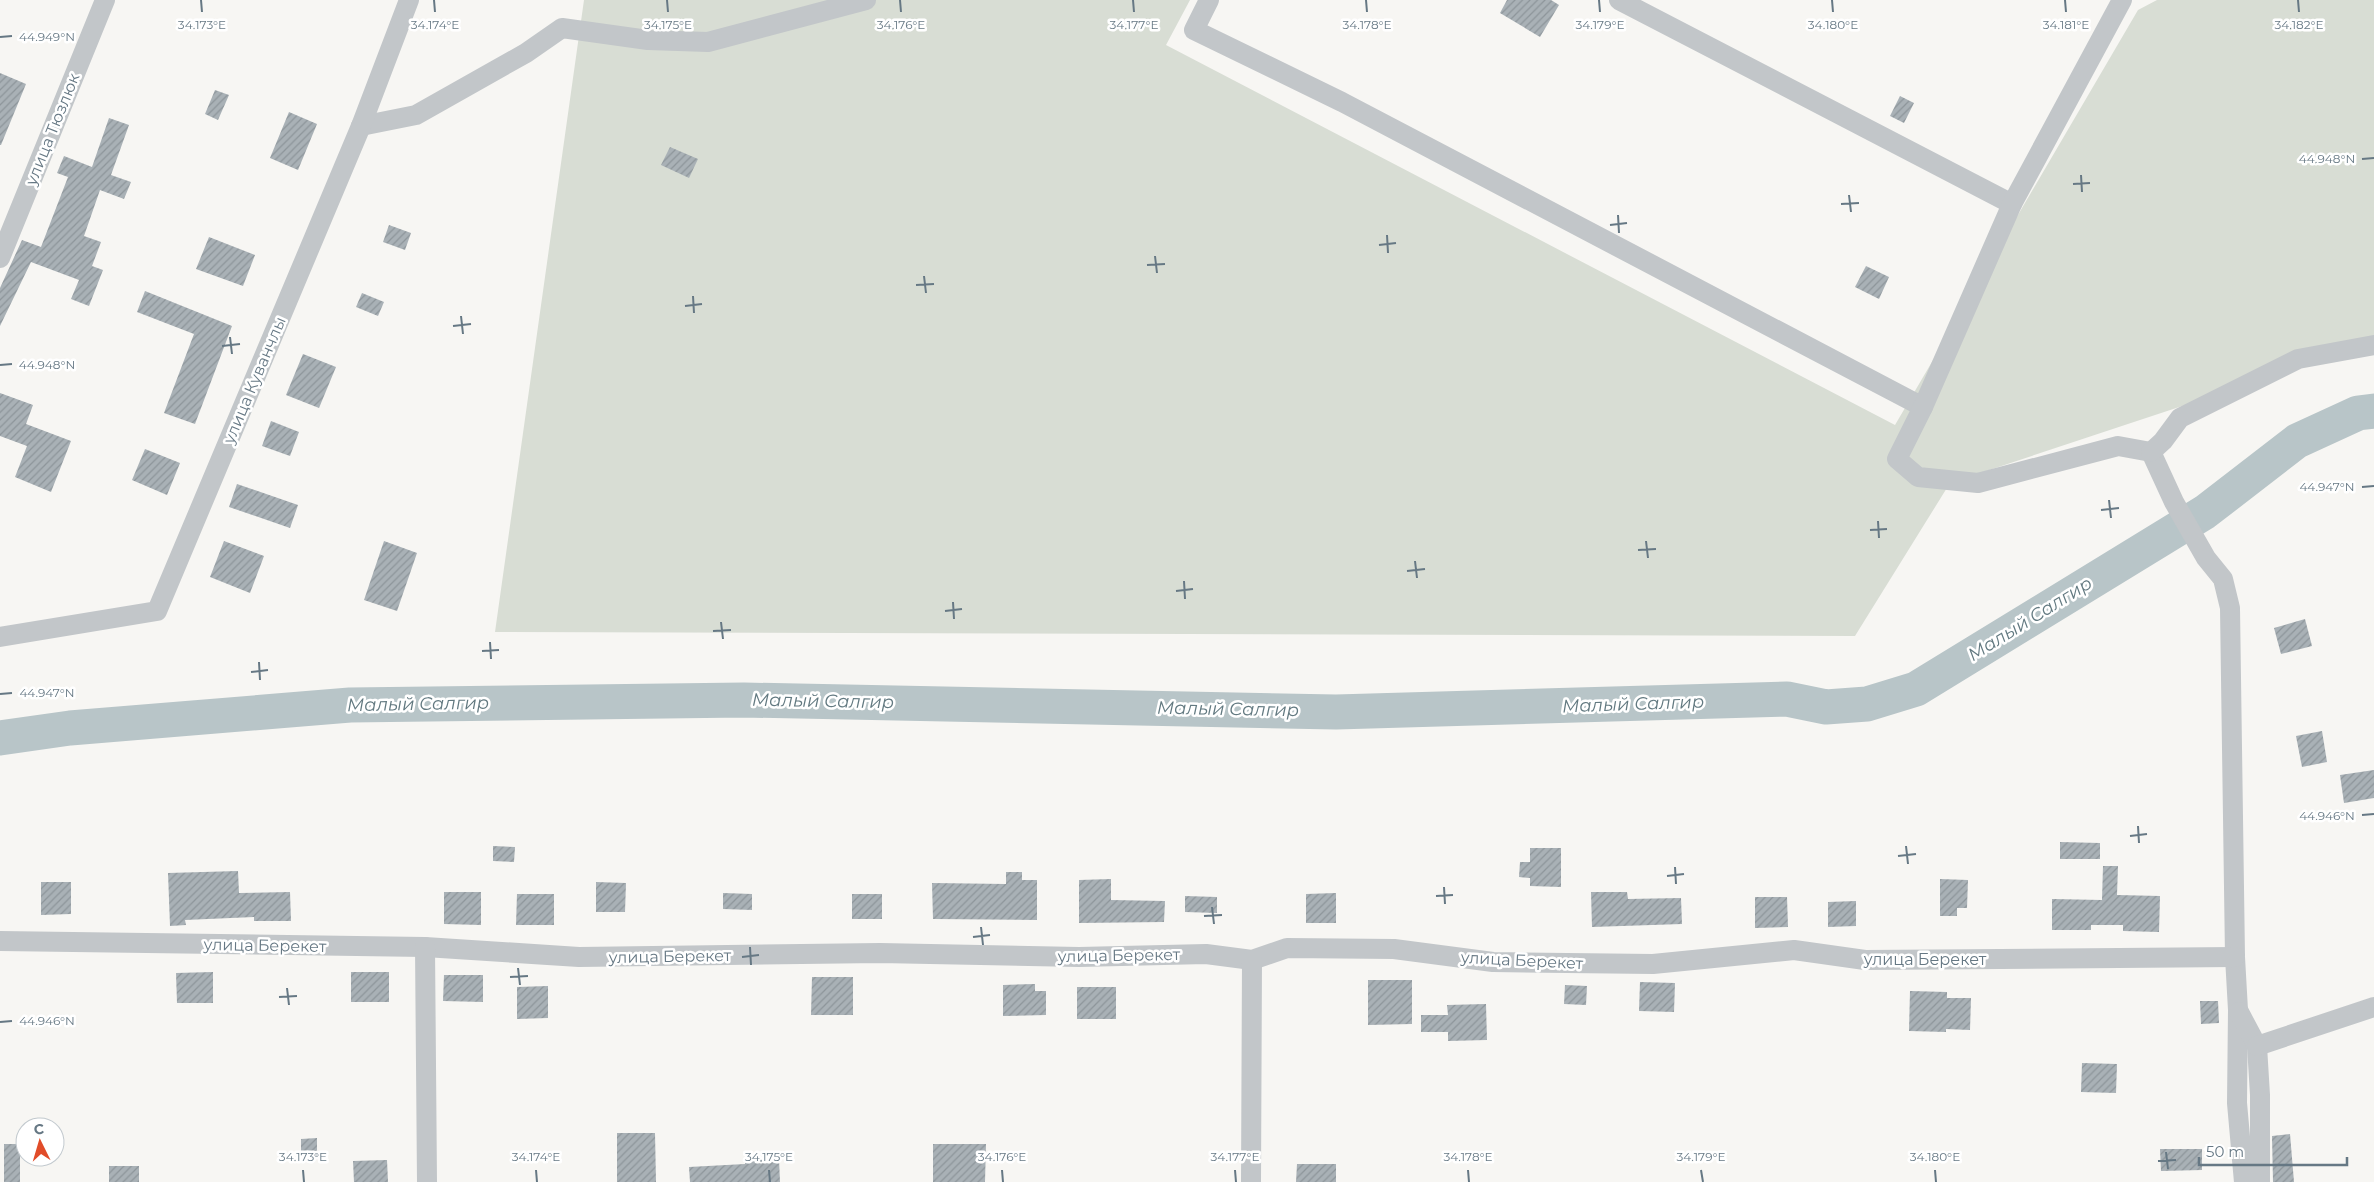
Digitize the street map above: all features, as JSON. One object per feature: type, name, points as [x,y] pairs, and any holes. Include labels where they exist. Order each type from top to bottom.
[{"type":"street","name":"улица Тюзлюк","points":[[0,258],[104,0]]},
{"type":"street","name":"улица Куванчлы","points":[[0,637],[157,611],[361,126],[409,0]]},
{"type":"street","points":[[361,126],[416,115],[526,53],[562,28],[648,40],[708,42],[866,0]]},
{"type":"street","points":[[1209,0],[1194,30],[1351,106],[1923,407]]},
{"type":"street","points":[[1619,0],[2012,204]]},
{"type":"street","points":[[2122,0],[2012,204],[1923,407],[1898,459],[1918,477],[1978,483],[2118,446],[2151,452]]},
{"type":"street","points":[[2151,452],[2163,441],[2180,418],[2298,359],[2374,345]]},
{"type":"street","points":[[2151,452],[2174,502],[2197,539],[2206,558],[2223,579],[2230,608],[2235,957],[2238,1010],[2237,1104],[2244,1182]]},
{"type":"street","name":"улица Берекет","points":[[0,941],[425,947],[578,957],[880,953],[1079,957],[1206,954],[1252,960],[1286,948],[1394,950],[1493,962],[1523,963],[1653,964],[1794,950],[1865,960],[2235,957]]},
{"type":"street","points":[[425,947],[427,1182]]},
{"type":"street","points":[[1251,1182],[1252,960]]},
{"type":"street","points":[[2257,1046],[2374,1007]]},
{"type":"street","points":[[2238,1010],[2257,1046],[2260,1094],[2260,1182]]},
{"type":"shaded area","points":[[584,0],[1190,0],[1166,45],[1895,425],[2138,10],[2157,0],[2374,0],[2374,351],[2333,356],[1950,483],[1855,636],[495,632]]},
{"type":"building","points":[[1507,0],[1551,0],[1559,5],[1540,37],[1500,13]]},
{"type":"building","points":[[0,73],[26,84],[1,145],[0,145]]},
{"type":"building","points":[[215,90],[229,95],[218,120],[205,114]]},
{"type":"building","points":[[1900,96],[1914,103],[1904,123],[1890,116]]},
{"type":"building","points":[[289,112],[317,124],[298,170],[270,158]]},
{"type":"building","points":[[109,118],[129,125],[111,175],[131,182],[124,199],[100,190],[84,236],[101,242],[92,266],[103,270],[89,306],[71,299],[79,280],[31,262],[0,326],[0,288],[22,240],[41,247],[68,177],[57,173],[64,156],[92,167]]},
{"type":"building","points":[[670,147],[698,159],[689,178],[661,165]]},
{"type":"building","points":[[389,225],[411,233],[405,250],[383,242]]},
{"type":"building","points":[[209,237],[255,255],[243,286],[196,269]]},
{"type":"building","points":[[1866,266],[1889,277],[1879,299],[1855,287]]},
{"type":"building","points":[[145,291],[232,326],[195,424],[164,413],[194,334],[137,312]]},
{"type":"building","points":[[362,293],[384,302],[378,316],[356,307]]},
{"type":"building","points":[[303,354],[336,367],[319,408],[286,395]]},
{"type":"building","points":[[0,393],[33,405],[26,424],[71,441],[51,492],[15,477],[27,446],[0,436]]},
{"type":"building","points":[[271,421],[299,432],[290,456],[262,446]]},
{"type":"building","points":[[145,449],[180,463],[167,495],[132,480]]},
{"type":"building","points":[[237,484],[298,505],[290,528],[229,507]]},
{"type":"building","points":[[224,541],[264,556],[250,593],[210,577]]},
{"type":"building","points":[[384,541],[417,553],[397,611],[364,600]]},
{"type":"building","points":[[2305,619],[2312,646],[2281,654],[2274,628]]},
{"type":"building","points":[[2322,731],[2327,762],[2302,767],[2296,736]]},
{"type":"building","points":[[2374,770],[2374,798],[2344,803],[2340,775]]},
{"type":"building","points":[[2060,842],[2100,843],[2100,859],[2060,859]]},
{"type":"building","points":[[493,846],[515,847],[514,862],[493,861]]},
{"type":"building","points":[[1530,848],[1561,848],[1561,887],[1530,886],[1530,878],[1519,877],[1520,862],[1530,862]]},
{"type":"building","points":[[2103,866],[2118,866],[2117,895],[2160,896],[2159,932],[2123,931],[2123,925],[2091,925],[2091,930],[2052,930],[2052,899],[2102,900]]},
{"type":"building","points":[[238,871],[239,893],[290,892],[291,921],[254,921],[254,917],[185,920],[186,925],[170,926],[168,873]]},
{"type":"building","points":[[1006,872],[1022,872],[1022,880],[1037,880],[1037,920],[933,919],[932,883],[1006,884]]},
{"type":"building","points":[[1111,879],[1111,900],[1165,901],[1164,922],[1079,923],[1079,880]]},
{"type":"building","points":[[1940,879],[1968,880],[1967,908],[1957,908],[1957,916],[1940,916]]},
{"type":"building","points":[[41,882],[71,882],[71,914],[41,915]]},
{"type":"building","points":[[596,882],[626,883],[625,912],[596,912]]},
{"type":"building","points":[[444,892],[481,892],[481,925],[444,924]]},
{"type":"building","points":[[1591,892],[1627,892],[1628,899],[1681,898],[1682,924],[1592,927]]},
{"type":"building","points":[[723,893],[752,894],[752,910],[723,909]]},
{"type":"building","points":[[1336,893],[1336,923],[1306,923],[1306,894]]},
{"type":"building","points":[[517,894],[554,894],[554,925],[516,925]]},
{"type":"building","points":[[852,894],[882,894],[882,919],[852,919]]},
{"type":"building","points":[[1185,896],[1217,897],[1217,913],[1185,912]]},
{"type":"building","points":[[1755,897],[1787,897],[1788,927],[1755,928]]},
{"type":"building","points":[[1856,901],[1856,926],[1828,927],[1828,902]]},
{"type":"building","points":[[213,972],[213,1003],[177,1003],[176,973]]},
{"type":"building","points":[[351,972],[389,972],[389,1002],[351,1002]]},
{"type":"building","points":[[444,975],[483,975],[483,1002],[443,1001]]},
{"type":"building","points":[[812,977],[853,977],[853,1015],[811,1015]]},
{"type":"building","points":[[1368,980],[1412,980],[1412,1024],[1368,1025]]},
{"type":"building","points":[[1640,982],[1675,983],[1674,1012],[1639,1011]]},
{"type":"building","points":[[1035,984],[1035,991],[1046,991],[1046,1015],[1003,1016],[1003,985]]},
{"type":"building","points":[[1565,985],[1587,986],[1586,1005],[1564,1004]]},
{"type":"building","points":[[548,986],[548,1018],[517,1019],[517,987]]},
{"type":"building","points":[[1077,987],[1116,987],[1116,1019],[1077,1019]]},
{"type":"building","points":[[1910,991],[1947,992],[1947,998],[1971,998],[1970,1030],[1946,1029],[1946,1032],[1909,1031]]},
{"type":"building","points":[[2200,1001],[2218,1001],[2219,1023],[2201,1024]]},
{"type":"building","points":[[1486,1004],[1487,1040],[1448,1041],[1448,1032],[1421,1032],[1421,1015],[1448,1015],[1447,1005]]},
{"type":"building","points":[[2082,1063],[2117,1064],[2116,1093],[2081,1092]]},
{"type":"building","points":[[617,1133],[655,1133],[656,1182],[617,1182]]},
{"type":"building","points":[[2290,1134],[2294,1182],[2273,1182],[2272,1136]]},
{"type":"building","points":[[317,1138],[317,1157],[301,1157],[301,1139]]},
{"type":"building","points":[[4,1144],[15,1144],[15,1167],[20,1167],[20,1182],[4,1182]]},
{"type":"building","points":[[933,1144],[986,1144],[985,1182],[933,1182]]},
{"type":"building","points":[[2160,1149],[2202,1149],[2202,1170],[2161,1171]]},
{"type":"building","points":[[779,1159],[780,1182],[690,1182],[689,1167],[745,1164],[745,1160]]},
{"type":"building","points":[[387,1160],[388,1182],[354,1182],[353,1161]]},
{"type":"building","points":[[1297,1164],[1336,1164],[1336,1182],[1296,1182]]},
{"type":"building","points":[[109,1166],[139,1166],[139,1182],[109,1182]]},
{"type":"waterway","name":"Малый Салгир","points":[[0,738],[70,728],[350,705],[744,700],[1336,712],[1787,699],[1826,707],[1867,704],[1916,689],[2205,512],[2297,441],[2358,413],[2374,411]]}]
